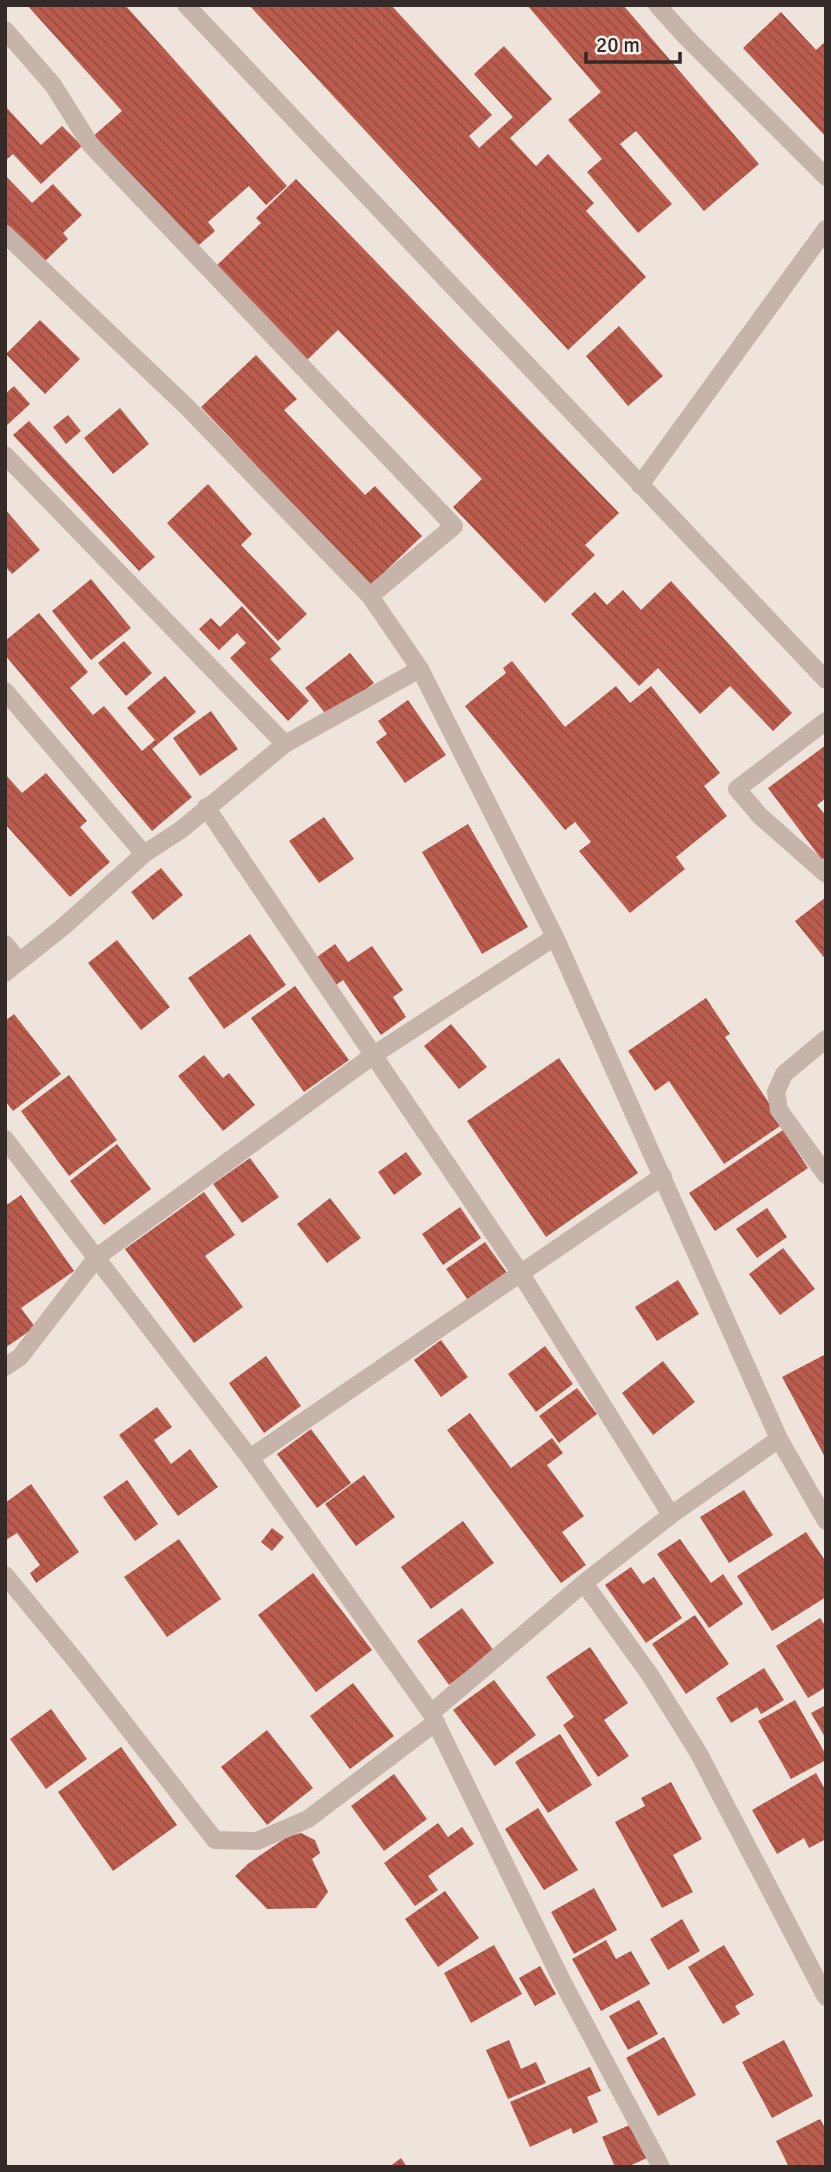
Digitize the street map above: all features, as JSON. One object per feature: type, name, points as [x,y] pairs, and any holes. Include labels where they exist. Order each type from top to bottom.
[{"type":"street","points":[[186,5],[826,680]]},
{"type":"street","points":[[657,5],[826,177]]},
{"type":"street","points":[[5,30],[53,85],[90,144],[454,526],[370,596]]},
{"type":"street","points":[[640,485],[826,229]]},
{"type":"street","points":[[5,234],[187,407],[370,596],[420,669],[555,937],[779,1439],[826,1521]]},
{"type":"street","points":[[5,455],[285,744]]},
{"type":"street","points":[[5,973],[63,927],[144,854],[182,829],[205,807],[285,744],[420,669]]},
{"type":"street","points":[[5,691],[144,854]]},
{"type":"street","points":[[826,721],[737,789],[760,816],[826,874]]},
{"type":"street","points":[[205,807],[521,1274],[671,1515]]},
{"type":"street","points":[[5,1367],[20,1357],[97,1258],[375,1055],[555,937]]},
{"type":"street","points":[[5,944],[19,961]]},
{"type":"street","points":[[826,1039],[784,1074],[776,1092],[779,1110],[826,1175]]},
{"type":"street","points":[[5,1139],[250,1458],[434,1718],[561,1979],[661,2167]]},
{"type":"street","points":[[250,1458],[663,1176]]},
{"type":"street","points":[[5,1575],[215,1840],[257,1841],[308,1819],[434,1718],[584,1583],[671,1515],[779,1439]]},
{"type":"street","points":[[584,1583],[675,1713],[826,1997]]},
{"type":"building","points":[[27,5],[125,5],[287,186],[266,205],[249,186],[208,222],[215,231],[192,251],[91,138],[122,111]]},
{"type":"building","points":[[249,5],[391,5],[492,115],[469,136],[479,148],[513,117],[474,74],[504,46],[552,99],[510,138],[536,166],[548,154],[594,203],[586,211],[646,277],[568,350]]},
{"type":"building","points":[[527,5],[623,5],[759,164],[704,211],[636,131],[620,144],[672,204],[638,233],[587,172],[602,159],[568,120],[601,92]]},
{"type":"building","points":[[781,12],[816,50],[826,41],[826,137],[743,48]]},
{"type":"building","points":[[5,106],[41,145],[62,126],[82,146],[41,184],[13,154],[5,161]]},
{"type":"building","points":[[5,175],[32,203],[53,184],[82,215],[63,233],[68,239],[43,263],[5,223]]},
{"type":"building","points":[[296,179],[619,513],[585,545],[595,555],[545,603],[453,507],[482,479],[338,330],[306,361],[215,267],[261,223],[256,218]]},
{"type":"building","points":[[40,320],[80,359],[45,394],[6,354]]},
{"type":"building","points":[[619,326],[663,376],[628,406],[586,356]]},
{"type":"building","points":[[256,355],[297,399],[284,410],[365,495],[375,486],[422,536],[370,586],[201,407]]},
{"type":"building","points":[[14,386],[30,404],[5,427],[5,394]]},
{"type":"building","points":[[120,408],[149,444],[113,474],[84,438]]},
{"type":"building","points":[[68,415],[81,431],[66,444],[53,427]]},
{"type":"building","points":[[29,421],[155,557],[139,571],[13,435]]},
{"type":"building","points":[[208,484],[252,534],[241,545],[307,614],[278,641],[167,523]]},
{"type":"building","points":[[5,509],[40,550],[12,574],[5,566]]},
{"type":"building","points":[[91,579],[131,628],[91,660],[52,611]]},
{"type":"building","points":[[671,581],[792,713],[773,731],[730,686],[700,714],[658,668],[639,686],[571,614],[595,592],[607,605],[623,590],[641,610]]},
{"type":"building","points":[[242,606],[281,649],[270,659],[309,701],[288,721],[230,658],[246,643],[237,633],[219,650],[199,629],[211,618],[220,627]]},
{"type":"building","points":[[39,613],[88,672],[70,688],[93,715],[104,706],[142,751],[155,740],[127,708],[165,676],[196,712],[152,749],[192,797],[152,831],[5,655],[5,641]]},
{"type":"building","points":[[124,641],[152,673],[126,696],[98,663]]},
{"type":"building","points":[[350,653],[374,683],[329,718],[305,688]]},
{"type":"building","points":[[512,661],[565,727],[616,686],[630,703],[651,686],[720,773],[704,786],[727,816],[676,857],[685,869],[630,913],[579,851],[591,842],[575,822],[565,830],[465,706],[506,673],[503,668]]},
{"type":"building","points":[[408,700],[446,755],[405,783],[376,742],[387,734],[378,721]]},
{"type":"building","points":[[211,711],[238,749],[200,776],[173,738]]},
{"type":"building","points":[[826,745],[826,798],[817,805],[826,816],[826,857],[822,860],[768,788]]},
{"type":"building","points":[[46,773],[87,821],[80,827],[110,862],[70,897],[5,824],[5,774],[22,793]]},
{"type":"building","points":[[324,817],[354,859],[319,883],[289,841]]},
{"type":"building","points":[[468,824],[528,927],[482,954],[422,852]]},
{"type":"building","points":[[161,868],[183,895],[153,920],[131,892]]},
{"type":"building","points":[[826,897],[826,960],[795,921]]},
{"type":"building","points":[[250,934],[286,985],[224,1029],[188,978]]},
{"type":"building","points":[[117,940],[170,1007],[141,1030],[88,963]]},
{"type":"building","points":[[335,944],[348,962],[372,946],[403,990],[393,997],[406,1017],[381,1035],[343,980],[336,985],[317,957]]},
{"type":"building","points":[[295,986],[349,1060],[304,1092],[251,1018]]},
{"type":"building","points":[[706,998],[730,1034],[725,1037],[783,1124],[724,1164],[669,1081],[655,1091],[628,1051]]},
{"type":"building","points":[[14,1014],[61,1074],[13,1111],[5,1101],[5,1021]]},
{"type":"building","points":[[451,1024],[487,1067],[459,1089],[424,1046]]},
{"type":"building","points":[[204,1055],[223,1078],[229,1073],[255,1105],[223,1131],[178,1076]]},
{"type":"building","points":[[559,1058],[638,1173],[546,1237],[467,1121]]},
{"type":"building","points":[[69,1075],[117,1140],[69,1176],[21,1111]]},
{"type":"building","points":[[783,1130],[808,1168],[715,1231],[689,1193]]},
{"type":"building","points":[[117,1144],[151,1189],[104,1225],[70,1181]]},
{"type":"building","points":[[406,1152],[422,1174],[394,1195],[378,1172]]},
{"type":"building","points":[[250,1158],[279,1197],[242,1223],[213,1184]]},
{"type":"building","points":[[204,1192],[235,1235],[205,1256],[243,1307],[194,1343],[125,1249]]},
{"type":"building","points":[[21,1195],[74,1271],[21,1308],[35,1327],[5,1348],[5,1206]]},
{"type":"building","points":[[330,1198],[361,1238],[327,1263],[297,1224]]},
{"type":"building","points":[[460,1207],[481,1238],[443,1265],[422,1234]]},
{"type":"building","points":[[767,1208],[787,1237],[757,1258],[736,1229]]},
{"type":"building","points":[[485,1242],[507,1273],[468,1300],[446,1269]]},
{"type":"building","points":[[783,1248],[815,1289],[780,1315],[749,1274]]},
{"type":"building","points":[[678,1280],[699,1314],[657,1341],[635,1307]]},
{"type":"building","points":[[441,1340],[468,1377],[441,1397],[414,1360]]},
{"type":"building","points":[[545,1346],[573,1384],[536,1412],[508,1374]]},
{"type":"building","points":[[824,1355],[826,1358],[826,1459],[782,1377]]},
{"type":"building","points":[[266,1356],[301,1406],[264,1433],[229,1383]]},
{"type":"building","points":[[663,1361],[695,1402],[653,1435],[622,1393]]},
{"type":"building","points":[[577,1388],[597,1414],[559,1443],[539,1416]]},
{"type":"building","points":[[157,1407],[172,1427],[154,1440],[171,1464],[190,1449],[218,1487],[178,1516],[119,1435]]},
{"type":"building","points":[[470,1413],[511,1468],[552,1438],[563,1453],[547,1465],[584,1516],[562,1532],[586,1565],[561,1583],[447,1430]]},
{"type":"building","points":[[311,1429],[351,1483],[317,1508],[277,1454]]},
{"type":"building","points":[[364,1475],[395,1517],[356,1546],[325,1504]]},
{"type":"building","points":[[127,1480],[158,1524],[135,1541],[103,1497]]},
{"type":"building","points":[[31,1484],[79,1552],[36,1583],[30,1573],[40,1565],[17,1533],[6,1540],[5,1538],[5,1503]]},
{"type":"building","points":[[744,1490],[773,1535],[729,1563],[700,1517]]},
{"type":"building","points":[[463,1521],[494,1563],[431,1609],[401,1567]]},
{"type":"building","points":[[272,1528],[284,1537],[272,1551],[261,1542]]},
{"type":"building","points":[[806,1532],[826,1562],[826,1597],[772,1631],[737,1576]]},
{"type":"building","points":[[179,1539],[221,1599],[167,1637],[124,1577]]},
{"type":"building","points":[[680,1539],[711,1583],[723,1574],[743,1604],[709,1628],[657,1554]]},
{"type":"building","points":[[631,1567],[643,1584],[654,1577],[682,1618],[646,1643],[605,1585]]},
{"type":"building","points":[[313,1573],[372,1650],[316,1692],[258,1615]]},
{"type":"building","points":[[462,1608],[494,1651],[449,1685],[417,1641]]},
{"type":"building","points":[[695,1615],[729,1664],[686,1694],[652,1644]]},
{"type":"building","points":[[820,1618],[826,1627],[826,1687],[808,1698],[776,1646]]},
{"type":"building","points":[[590,1647],[628,1703],[604,1720],[629,1756],[598,1777],[563,1725],[574,1717],[546,1677]]},
{"type":"building","points":[[764,1668],[784,1700],[761,1714],[757,1707],[731,1723],[716,1698]]},
{"type":"building","points":[[494,1680],[536,1735],[495,1766],[453,1710]]},
{"type":"building","points":[[353,1683],[394,1736],[350,1769],[310,1716]]},
{"type":"building","points":[[795,1700],[826,1755],[826,1760],[791,1779],[758,1721]]},
{"type":"building","points":[[826,1705],[826,1739],[811,1713]]},
{"type":"building","points":[[51,1709],[87,1759],[46,1789],[10,1739]]},
{"type":"building","points":[[267,1730],[313,1788],[267,1825],[221,1767]]},
{"type":"building","points":[[560,1734],[592,1785],[548,1813],[515,1762]]},
{"type":"building","points":[[121,1747],[177,1825],[113,1871],[58,1792]]},
{"type":"building","points":[[816,1773],[826,1791],[826,1839],[809,1848],[804,1838],[777,1854],[752,1810]]},
{"type":"building","points":[[394,1774],[427,1819],[384,1851],[351,1806]]},
{"type":"building","points":[[671,1782],[702,1839],[673,1855],[693,1892],[662,1908],[615,1822],[645,1806],[641,1798]]},
{"type":"building","points":[[538,1808],[578,1870],[544,1890],[505,1829]]},
{"type":"building","points":[[438,1823],[448,1837],[462,1827],[474,1844],[428,1876],[438,1890],[415,1906],[384,1863]]},
{"type":"building","points":[[301,1833],[315,1840],[320,1853],[312,1859],[328,1892],[316,1908],[267,1909],[235,1876],[287,1837]]},
{"type":"building","points":[[594,1888],[617,1930],[574,1954],[551,1912]]},
{"type":"building","points":[[445,1891],[479,1938],[438,1967],[405,1919]]},
{"type":"building","points":[[682,1919],[700,1951],[668,1970],[650,1939]]},
{"type":"building","points":[[606,1940],[616,1959],[631,1951],[650,1984],[601,2011],[572,1959]]},
{"type":"building","points":[[494,1945],[522,1994],[471,2023],[444,1973]]},
{"type":"building","points":[[724,1945],[754,1995],[735,2006],[740,2014],[723,2024],[688,1967]]},
{"type":"building","points":[[540,1966],[556,1994],[535,2006],[519,1978]]},
{"type":"building","points":[[639,2000],[658,2034],[628,2050],[609,2016]]},
{"type":"building","points":[[664,2037],[696,2095],[658,2116],[626,2058]]},
{"type":"building","points":[[509,2040],[521,2069],[536,2062],[546,2083],[508,2099],[486,2050]]},
{"type":"building","points":[[784,2040],[813,2096],[772,2118],[742,2062]]},
{"type":"building","points":[[590,2067],[601,2091],[587,2097],[598,2122],[573,2134],[571,2128],[530,2147],[510,2102]]},
{"type":"building","points":[[820,2119],[826,2130],[826,2164],[820,2167],[789,2167],[776,2141]]},
{"type":"building","points":[[632,2124],[647,2158],[627,2167],[615,2167],[602,2137]]},
{"type":"building","points":[[401,2158],[407,2167],[389,2167]]}]
